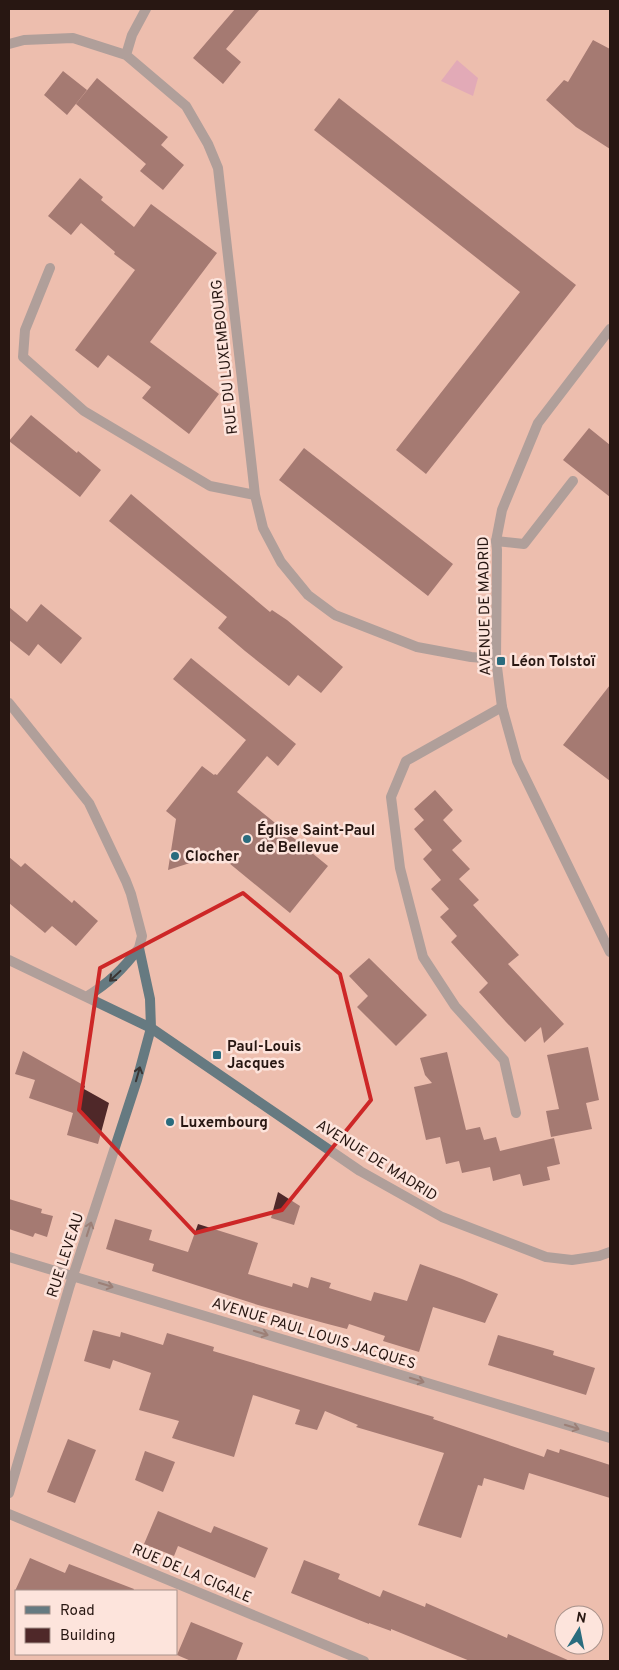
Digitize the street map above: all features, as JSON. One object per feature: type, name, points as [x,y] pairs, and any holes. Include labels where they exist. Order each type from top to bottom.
[{"type":"street","points":[[126,55],[132,35],[146,9]]},
{"type":"street","name":"RUE DU LUXEMBOURG","points":[[9,44],[24,40],[73,38],[126,55],[186,106],[208,144],[218,168],[255,495],[263,528],[281,562],[308,595],[335,615],[417,646],[471,657],[496,659]]},
{"type":"street","points":[[50,268],[25,330],[22,357],[84,411],[210,486],[255,495]]},
{"type":"street","name":"AVENUE DE MADRID","points":[[610,329],[538,423],[502,510],[496,541],[496,659],[502,707],[517,761],[610,952]]},
{"type":"street","points":[[496,541],[524,544],[573,481]]},
{"type":"street","points":[[9,703],[89,803],[131,894],[142,936],[140,948],[150,999],[150,1028]]},
{"type":"street","points":[[502,707],[406,761],[391,798],[400,868],[423,957],[455,1006],[504,1060],[516,1113]]},
{"type":"street","points":[[86,997],[104,986],[126,966],[140,948]]},
{"type":"street","name":"AVENUE DE MADRID","points":[[9,960],[150,1028],[360,1171],[442,1217],[546,1257],[572,1260],[599,1256],[610,1252]]},
{"type":"street","name":"RUE LEVEAU","points":[[9,1493],[73,1275],[137,1080],[150,1028]]},
{"type":"street","name":"AVENUE PAUL LOUIS JACQUES","points":[[9,1257],[610,1438]]},
{"type":"street","name":"RUE DE LA CIGALE","points":[[9,1514],[364,1661]]},
{"type":"highlighted area","points":[[243,893],[340,974],[371,1100],[282,1210],[195,1233],[79,1110],[100,968]]},
{"type":"shaded area","points":[[457,60],[478,78],[473,96],[441,81]]},
{"type":"building","points":[[235,9],[260,9],[226,49],[241,62],[223,84],[193,58]]},
{"type":"building","points":[[593,40],[610,49],[610,149],[576,127],[546,100],[564,80],[568,82]]},
{"type":"building","points":[[63,71],[87,90],[67,115],[44,95]]},
{"type":"building","points":[[97,78],[168,137],[161,145],[184,165],[163,190],[140,171],[146,164],[76,104]]},
{"type":"building","points":[[339,98],[576,285],[426,474],[396,450],[520,292],[314,130]]},
{"type":"building","points":[[80,178],[103,197],[101,200],[134,227],[151,204],[217,253],[150,342],[219,394],[189,434],[142,398],[151,387],[108,355],[98,368],[75,350],[135,270],[114,254],[115,252],[81,223],[71,235],[48,216]]},
{"type":"building","points":[[31,415],[101,470],[80,497],[9,441]]},
{"type":"building","points":[[589,428],[610,445],[610,497],[563,460]]},
{"type":"building","points":[[304,448],[453,564],[428,596],[279,480]]},
{"type":"building","points":[[131,494],[270,612],[272,610],[287,620],[343,667],[321,693],[298,675],[289,686],[245,651],[218,628],[227,617],[109,521]]},
{"type":"building","points":[[41,604],[82,638],[61,664],[38,644],[29,656],[9,640],[9,607],[27,622]]},
{"type":"building","name":"Église Saint-Paul de Bellevue","points":[[191,658],[296,744],[278,766],[267,756],[237,792],[328,866],[290,913],[218,854],[168,870],[176,819],[166,811],[202,766],[214,775],[217,775],[246,740],[173,679]]},
{"type":"building","points":[[610,685],[610,781],[563,745]]},
{"type":"building","points":[[435,790],[453,810],[443,820],[462,841],[452,850],[470,869],[459,879],[479,900],[473,905],[519,955],[508,964],[564,1024],[544,1043],[541,1027],[525,1042],[479,992],[488,983],[451,942],[457,936],[440,917],[449,909],[431,889],[441,880],[423,859],[432,850],[414,829],[424,820],[414,809]]},
{"type":"building","points":[[9,857],[21,867],[25,863],[72,903],[74,900],[98,921],[76,946],[52,926],[45,933],[9,903]]},
{"type":"building","points":[[369,958],[427,1015],[396,1046],[357,1007],[368,996],[349,976]]},
{"type":"building","points":[[588,1047],[599,1100],[586,1103],[592,1129],[551,1137],[546,1111],[559,1109],[547,1055]]},
{"type":"building","points":[[23,1051],[85,1086],[84,1089],[109,1103],[98,1144],[67,1135],[73,1113],[29,1098],[35,1080],[15,1074]]},
{"type":"building","points":[[447,1052],[466,1130],[480,1127],[484,1140],[496,1137],[500,1151],[554,1138],[560,1164],[547,1167],[550,1180],[523,1186],[520,1174],[493,1181],[490,1167],[462,1173],[459,1161],[446,1164],[440,1137],[426,1140],[414,1087],[432,1083],[425,1075],[420,1058]]},
{"type":"building","points":[[278,1192],[300,1206],[294,1225],[271,1218]]},
{"type":"building","points":[[9,1199],[42,1209],[41,1213],[53,1216],[47,1237],[35,1233],[33,1237],[9,1229]]},
{"type":"building","points":[[115,1219],[152,1230],[149,1240],[188,1252],[198,1224],[258,1243],[248,1274],[292,1287],[293,1283],[308,1288],[311,1277],[331,1283],[329,1288],[371,1301],[374,1292],[407,1301],[420,1264],[498,1294],[485,1323],[433,1307],[419,1352],[383,1341],[385,1336],[349,1324],[347,1329],[324,1323],[258,1305],[152,1271],[154,1264],[106,1249]]},
{"type":"building","points":[[93,1330],[120,1337],[121,1332],[163,1345],[167,1333],[214,1347],[213,1351],[434,1417],[433,1419],[544,1457],[547,1449],[559,1453],[560,1449],[601,1462],[610,1465],[610,1498],[529,1473],[524,1490],[484,1478],[482,1486],[478,1485],[461,1538],[418,1525],[444,1453],[356,1427],[358,1425],[325,1411],[317,1430],[295,1424],[300,1410],[253,1395],[234,1457],[172,1438],[179,1421],[139,1410],[151,1373],[113,1360],[110,1369],[84,1361]]},
{"type":"building","points":[[498,1335],[554,1351],[553,1355],[595,1368],[586,1395],[488,1365]]},
{"type":"building","points":[[68,1439],[96,1450],[75,1503],[47,1492]]},
{"type":"building","points":[[145,1451],[175,1462],[163,1492],[135,1480]]},
{"type":"building","points":[[158,1511],[211,1533],[214,1526],[268,1548],[255,1578],[178,1546],[174,1556],[144,1544]]},
{"type":"building","points":[[30,1558],[65,1573],[69,1564],[134,1589],[134,1590],[15,1590]]},
{"type":"building","points":[[304,1560],[340,1574],[338,1579],[380,1597],[383,1590],[425,1607],[426,1603],[507,1638],[508,1634],[570,1661],[470,1661],[391,1629],[391,1631],[369,1624],[291,1593]]},
{"type":"building","points":[[191,1622],[243,1643],[236,1661],[191,1661],[177,1655]]},
{"type":"place","name":"Léon Tolstoï","points":[[501,661]]},
{"type":"place","name":"Église Saint-Paul de Bellevue","points":[[247,839]]},
{"type":"place","name":"Clocher","points":[[175,856]]},
{"type":"place","name":"Paul-Louis Jacques","points":[[217,1055]]},
{"type":"place","name":"Luxembourg","points":[[170,1122]]}]
